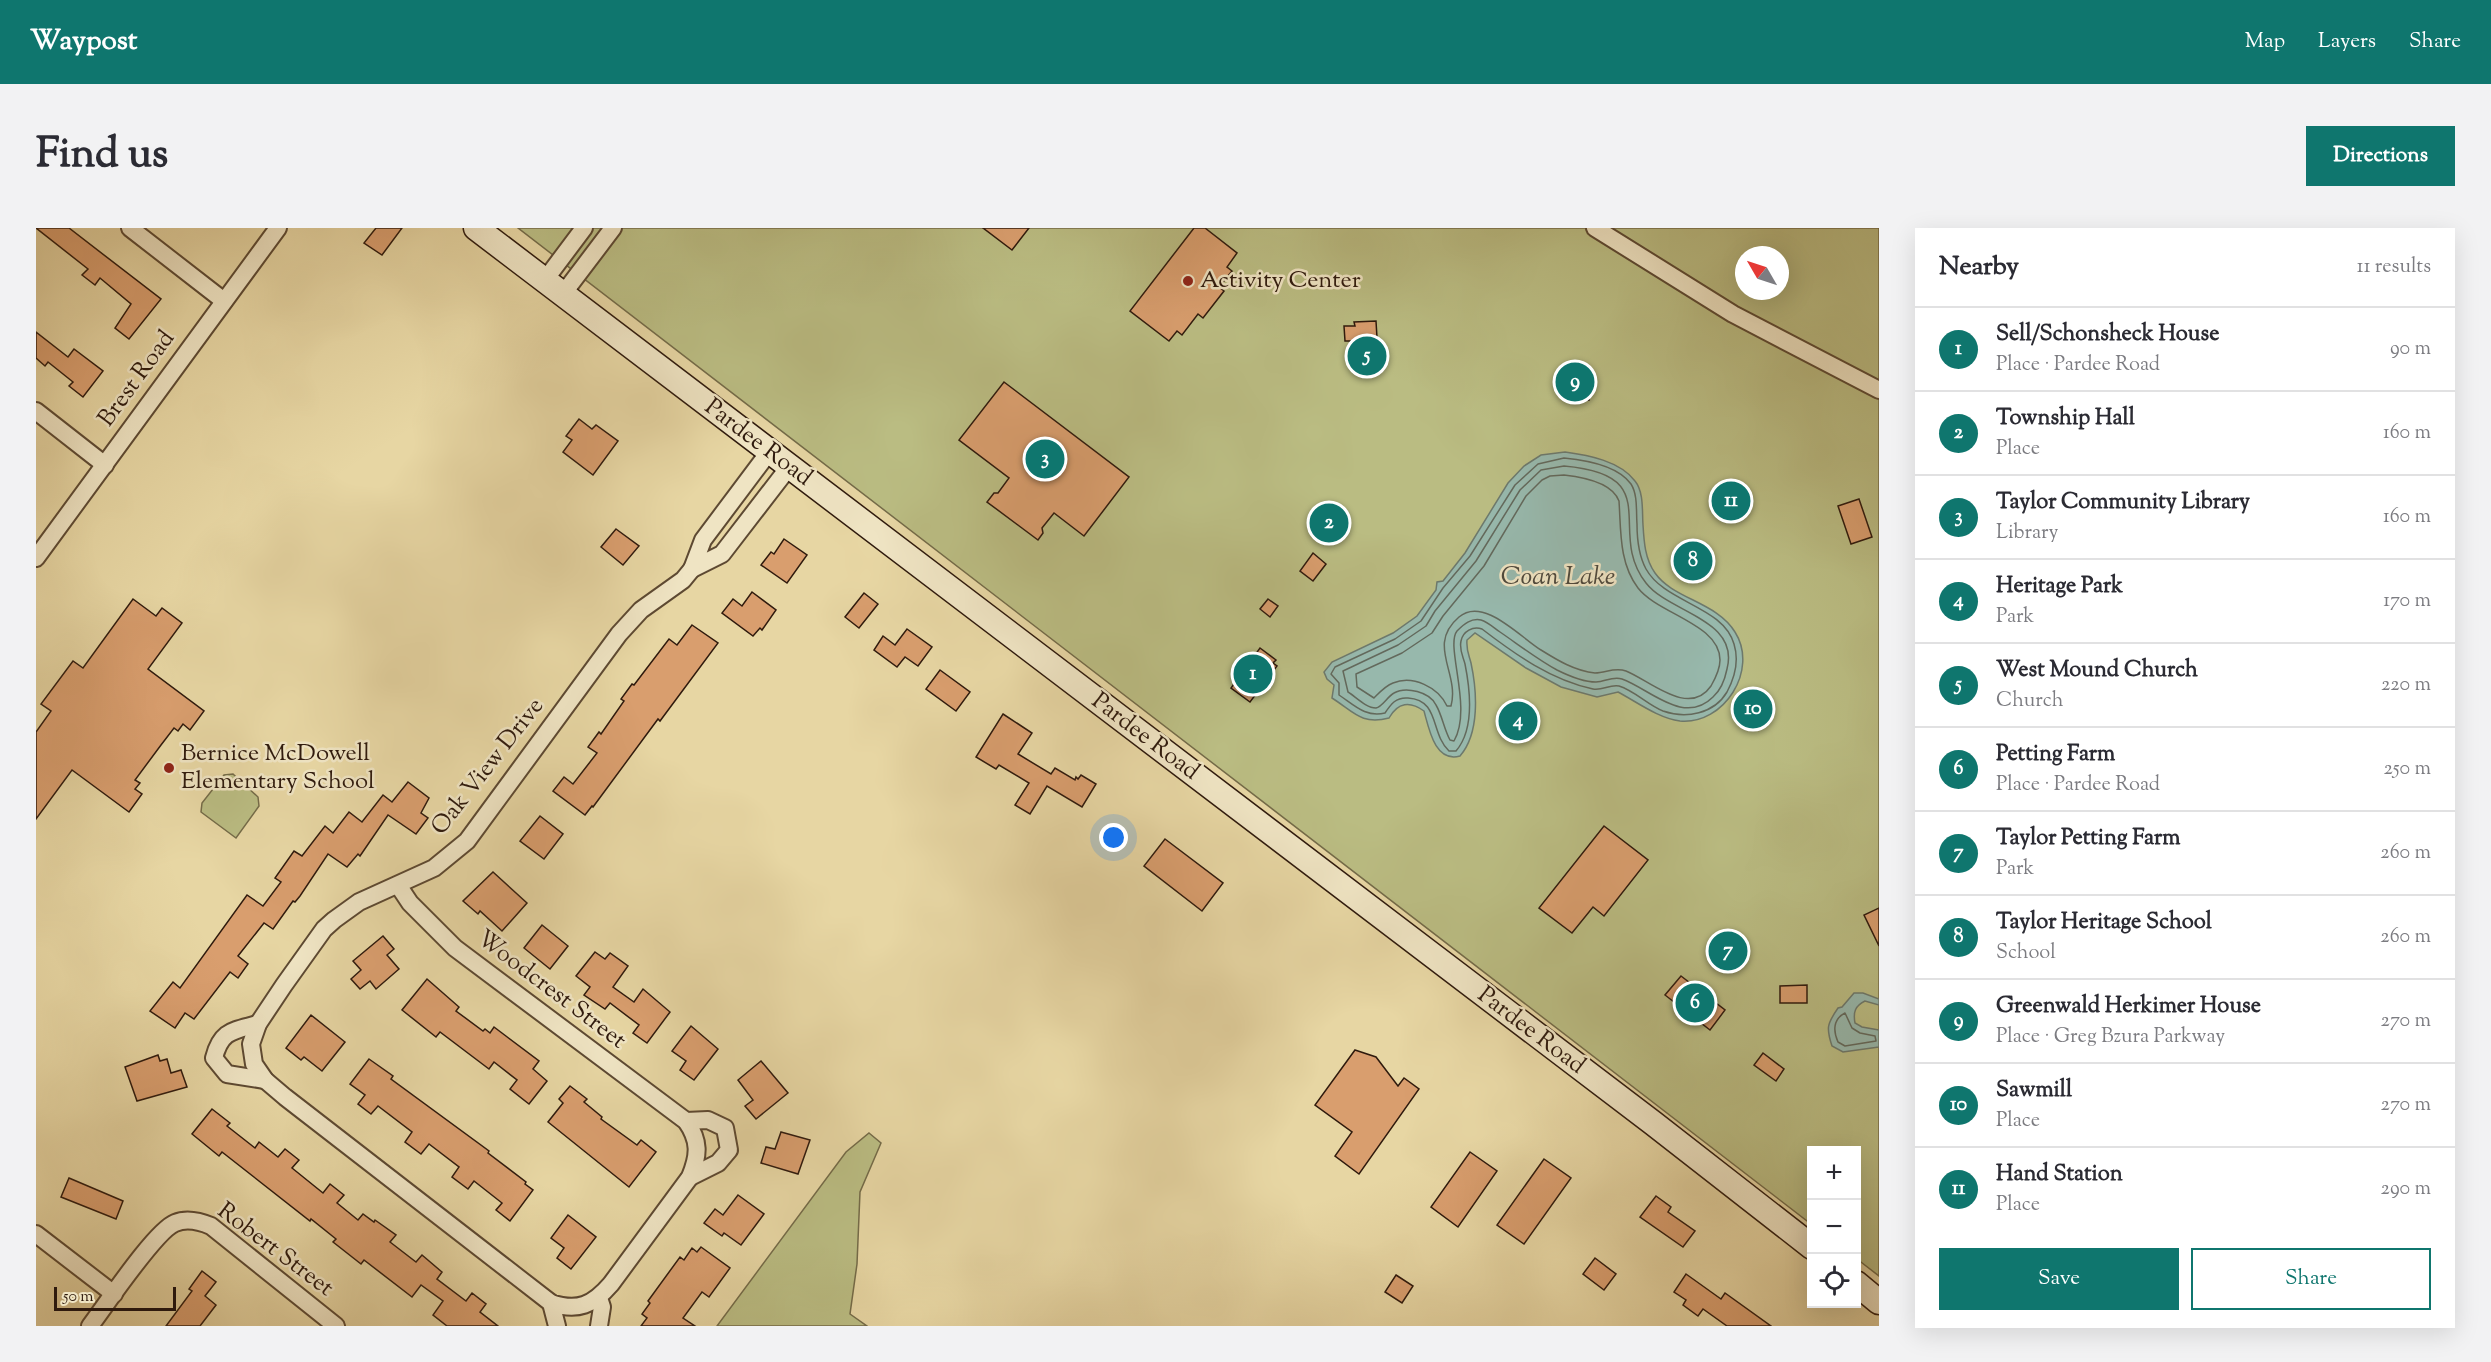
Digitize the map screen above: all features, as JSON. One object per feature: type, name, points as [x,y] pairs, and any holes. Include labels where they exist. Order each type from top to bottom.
[{"type":"main road","name":"Pardee Road","points":[[477,228],[1653,1123],[1807,1243]]},
{"type":"main road","points":[[1861,1286],[1879,1302]]},
{"type":"street","points":[[130,228],[224,301]]},
{"type":"street","name":"Brest Road","points":[[36,558],[278,228]]},
{"type":"street","points":[[554,287],[584,228]]},
{"type":"street","points":[[554,287],[613,228]]},
{"type":"street","points":[[1595,228],[1733,314],[1879,390]]},
{"type":"street","points":[[36,411],[105,465]]},
{"type":"street","name":"Oak View Drive","points":[[599,1298],[586,1306],[568,1308],[551,1303],[265,1080],[254,1064],[251,1044],[258,1024],[324,929],[359,902],[434,868],[467,841],[619,634],[641,610],[683,580],[692,569],[703,540],[769,452]]},
{"type":"street","name":"Oak View Drive","points":[[692,569],[722,554],[789,467]]},
{"type":"street","name":"Woodcrest Street","points":[[398,885],[410,903],[455,948],[686,1121]]},
{"type":"street","name":"Oak View Drive","points":[[258,1024],[226,1033],[218,1044],[214,1058],[227,1074],[265,1080]]},
{"type":"street","points":[[686,1121],[708,1120],[725,1128],[729,1150],[718,1163],[690,1177]]},
{"type":"street","points":[[599,1326],[602,1307],[599,1298],[690,1177],[695,1165],[697,1150],[695,1134],[686,1121]]},
{"type":"street","name":"Robert Street","points":[[114,1294],[158,1235],[166,1228],[182,1221],[200,1222],[210,1226],[336,1326]]},
{"type":"street","points":[[36,1234],[114,1294],[90,1326]]},
{"type":"street","points":[[551,1303],[557,1326]]},
{"type":"green space","points":[[518,228],[1879,228],[1879,1276],[1861,1262],[1861,1146],[1807,1146],[1807,1221]]},
{"type":"green space","points":[[233,774],[258,797],[259,806],[236,838],[201,812],[202,803],[224,775]]},
{"type":"green space","points":[[869,1133],[881,1143],[860,1192],[857,1264],[850,1314],[867,1326],[717,1326],[846,1152]]},
{"type":"water","name":"Coan Lake","points":[[1565,452],[1603,460],[1629,474],[1640,491],[1646,550],[1655,573],[1673,589],[1717,614],[1735,632],[1741,647],[1743,662],[1740,678],[1723,705],[1711,714],[1696,720],[1680,721],[1656,713],[1618,692],[1597,697],[1561,687],[1526,668],[1475,633],[1467,640],[1475,686],[1474,724],[1471,736],[1460,756],[1451,757],[1439,750],[1434,743],[1424,711],[1419,708],[1409,705],[1400,706],[1389,718],[1371,720],[1358,716],[1332,698],[1334,685],[1327,679],[1324,672],[1332,662],[1393,633],[1417,616],[1436,590],[1437,582],[1443,581],[1465,553],[1508,483],[1524,466],[1541,455]]},
{"type":"water","points":[[1854,993],[1863,993],[1879,999],[1879,1005],[1865,1001],[1862,1003],[1855,1010],[1854,1016],[1855,1023],[1862,1027],[1879,1030],[1879,1047],[1843,1052],[1832,1046],[1829,1026],[1838,1008],[1842,1007]]},
{"type":"building","points":[[36,228],[69,228],[161,299],[129,339],[115,328],[131,304],[100,278],[95,285],[82,275],[88,269]]},
{"type":"building","points":[[376,228],[402,228],[382,255],[364,243]]},
{"type":"building","points":[[983,228],[1029,228],[1012,250]]},
{"type":"building","name":"Activity Center","points":[[1194,228],[1205,228],[1237,253],[1227,267],[1232,271],[1219,287],[1224,291],[1203,318],[1198,314],[1182,335],[1177,331],[1169,341],[1130,311]]},
{"type":"building","points":[[1376,321],[1379,372],[1357,373],[1355,341],[1345,341],[1344,326],[1355,326],[1354,322]]},
{"type":"building","points":[[36,332],[68,357],[74,349],[103,371],[83,397],[69,386],[73,382],[48,362],[45,366],[36,358]]},
{"type":"building","points":[[1583,365],[1584,379],[1588,379],[1589,400],[1572,401],[1572,396],[1563,397],[1562,382],[1571,381],[1570,366]]},
{"type":"building","points":[[1004,382],[1129,477],[1084,536],[1054,513],[1042,528],[1043,533],[1038,540],[987,502],[994,493],[998,493],[1009,478],[959,440]]},
{"type":"building","points":[[579,419],[592,429],[596,425],[618,441],[593,475],[563,452],[572,440],[566,436]]},
{"type":"building","points":[[1725,482],[1750,502],[1736,519],[1711,500]]},
{"type":"building","points":[[1859,499],[1872,537],[1851,544],[1838,506]]},
{"type":"building","points":[[1325,508],[1344,522],[1332,537],[1314,523]]},
{"type":"building","points":[[616,529],[639,546],[623,565],[601,547]]},
{"type":"building","points":[[784,539],[807,555],[787,583],[761,565],[771,552],[774,554]]},
{"type":"building","points":[[1695,551],[1703,561],[1690,571],[1682,561]]},
{"type":"building","points":[[1313,553],[1326,564],[1313,581],[1300,571]]},
{"type":"building","points":[[752,592],[776,610],[762,630],[760,628],[753,636],[722,613],[733,599],[742,606]]},
{"type":"building","points":[[864,593],[878,604],[859,628],[845,617]]},
{"type":"building","points":[[133,599],[156,616],[162,608],[182,623],[148,669],[204,711],[190,730],[183,724],[178,731],[174,728],[135,780],[140,783],[135,789],[142,794],[129,812],[72,770],[36,819],[36,732],[51,711],[41,704],[73,661],[83,668]]},
{"type":"building","points":[[1268,599],[1278,606],[1270,617],[1260,609]]},
{"type":"building","points":[[692,625],[718,643],[660,721],[658,719],[585,815],[553,791],[564,777],[573,784],[597,753],[588,747],[599,732],[601,734],[624,701],[621,699],[632,684],[634,685],[669,639],[677,645]]},
{"type":"building","points":[[907,629],[932,647],[918,666],[905,657],[897,667],[874,650],[883,636],[895,645]]},
{"type":"building","points":[[1260,648],[1276,660],[1273,663],[1277,666],[1250,702],[1231,688]]},
{"type":"building","points":[[940,670],[970,692],[956,711],[926,689]]},
{"type":"building","points":[[1751,698],[1764,706],[1755,719],[1743,712]]},
{"type":"building","points":[[1003,714],[1032,733],[1018,754],[1051,774],[1055,768],[1075,780],[1081,775],[1096,784],[1082,807],[1047,786],[1030,814],[1015,805],[1029,783],[999,765],[996,769],[976,757]]},
{"type":"building","points":[[408,782],[429,798],[421,813],[428,818],[416,834],[388,815],[360,856],[358,854],[347,867],[328,854],[300,896],[295,902],[293,901],[273,929],[264,923],[238,956],[248,964],[238,978],[230,972],[194,1019],[185,1013],[175,1028],[150,1011],[173,982],[180,988],[247,895],[263,906],[281,882],[275,878],[294,851],[302,856],[325,826],[333,833],[349,812],[362,822],[383,795],[392,802]]},
{"type":"building","points":[[540,816],[563,834],[544,859],[520,841]]},
{"type":"building","points":[[1604,826],[1648,860],[1604,916],[1593,907],[1572,933],[1539,908]]},
{"type":"building","points":[[1165,839],[1223,883],[1202,911],[1144,866]]},
{"type":"building","points":[[493,872],[527,903],[502,931],[480,911],[478,914],[463,901]]},
{"type":"building","points":[[1879,908],[1879,946],[1864,915]]},
{"type":"building","points":[[542,925],[568,946],[550,969],[524,948]]},
{"type":"building","points":[[383,936],[394,949],[387,955],[399,969],[376,989],[370,981],[360,989],[351,979],[361,970],[353,961]]},
{"type":"building","points":[[595,952],[605,959],[610,953],[628,966],[613,987],[634,1002],[643,989],[670,1012],[647,1043],[633,1033],[639,1025],[610,1003],[605,1009],[584,995],[590,987],[576,976]]},
{"type":"building","points":[[1681,976],[1725,1010],[1710,1030],[1665,995]]},
{"type":"building","points":[[427,979],[459,1007],[456,1011],[483,1031],[485,1029],[490,1033],[494,1027],[539,1061],[533,1069],[547,1081],[529,1104],[510,1089],[517,1080],[494,1062],[489,1069],[440,1032],[436,1037],[402,1010]]},
{"type":"building","points":[[1807,985],[1807,1003],[1780,1003],[1780,986]]},
{"type":"building","points":[[311,1015],[345,1042],[322,1071],[304,1057],[301,1060],[286,1048]]},
{"type":"building","points":[[691,1026],[718,1049],[694,1080],[680,1070],[686,1061],[672,1051]]},
{"type":"building","points":[[1355,1050],[1376,1057],[1398,1086],[1404,1078],[1419,1089],[1359,1174],[1335,1156],[1352,1132],[1315,1105]]},
{"type":"building","points":[[1763,1053],[1784,1069],[1776,1081],[1754,1065]]},
{"type":"building","points":[[158,1055],[160,1061],[167,1059],[171,1073],[181,1070],[187,1087],[137,1101],[125,1067]]},
{"type":"building","points":[[369,1059],[393,1076],[391,1079],[489,1151],[488,1153],[533,1190],[510,1221],[496,1210],[502,1203],[474,1181],[468,1189],[452,1177],[459,1167],[429,1144],[421,1154],[405,1142],[412,1132],[378,1106],[371,1114],[358,1104],[365,1095],[350,1084]]},
{"type":"building","points":[[761,1061],[788,1093],[756,1119],[745,1106],[753,1100],[738,1080]]},
{"type":"building","points":[[570,1086],[587,1099],[584,1102],[602,1117],[601,1119],[637,1145],[641,1140],[656,1152],[629,1187],[548,1122],[563,1103],[559,1099]]},
{"type":"building","points":[[212,1109],[230,1123],[227,1126],[255,1148],[259,1142],[278,1157],[285,1149],[299,1160],[292,1168],[323,1193],[330,1184],[344,1195],[337,1203],[358,1220],[363,1214],[396,1235],[390,1242],[416,1262],[422,1255],[442,1272],[437,1279],[466,1301],[472,1293],[486,1304],[480,1312],[498,1326],[447,1326],[433,1315],[443,1301],[421,1285],[412,1297],[364,1260],[361,1264],[333,1242],[336,1239],[311,1219],[310,1221],[222,1152],[219,1156],[192,1134]]},
{"type":"building","points":[[781,1132],[810,1140],[798,1174],[761,1163],[766,1147],[775,1149]]},
{"type":"building","points":[[1470,1152],[1497,1171],[1458,1227],[1431,1207]]},
{"type":"building","points":[[1544,1159],[1571,1178],[1524,1244],[1497,1225]]},
{"type":"building","points":[[69,1178],[123,1201],[116,1219],[61,1197]]},
{"type":"building","points":[[738,1195],[764,1214],[741,1245],[724,1233],[722,1236],[704,1223],[715,1209],[723,1215]]},
{"type":"building","points":[[1656,1196],[1671,1207],[1668,1212],[1695,1231],[1683,1247],[1640,1217]]},
{"type":"building","points":[[568,1215],[596,1237],[571,1269],[557,1258],[564,1248],[551,1238]]},
{"type":"building","points":[[701,1247],[730,1268],[709,1297],[702,1292],[683,1318],[695,1326],[641,1326],[647,1318],[642,1314],[650,1303],[648,1301],[680,1257],[684,1260],[692,1248],[697,1252]]},
{"type":"building","points":[[1595,1258],[1616,1274],[1604,1290],[1583,1274]]},
{"type":"building","points":[[202,1271],[216,1282],[205,1296],[216,1305],[200,1326],[166,1326],[192,1291],[189,1289]]},
{"type":"building","points":[[1686,1274],[1721,1299],[1725,1293],[1771,1326],[1727,1326],[1703,1309],[1698,1316],[1683,1305],[1686,1300],[1674,1292]]},
{"type":"building","points":[[1396,1275],[1413,1286],[1402,1303],[1385,1292]]},
{"type":"place","name":"Activity Center","points":[[1188,281]]},
{"type":"place","name":"West Mound Church","points":[[1367,356]]},
{"type":"place","name":"Greenwald Herkimer House","points":[[1575,382]]},
{"type":"place","name":"Taylor Community Library","points":[[1045,459]]},
{"type":"place","name":"Hand Station","points":[[1731,501]]},
{"type":"place","name":"Township Hall","points":[[1329,523]]},
{"type":"place","name":"Taylor Heritage School","points":[[1693,561]]},
{"type":"place","name":"Sell/Schonsheck House","points":[[1253,674]]},
{"type":"place","name":"Sawmill","points":[[1753,709]]},
{"type":"place","name":"Heritage Park","points":[[1518,721]]},
{"type":"place","name":"Bernice McDowell Elementary School","points":[[169,768]]},
{"type":"place","name":"Taylor Petting Farm","points":[[1728,951]]},
{"type":"place","name":"Petting Farm","points":[[1695,1003]]}]
